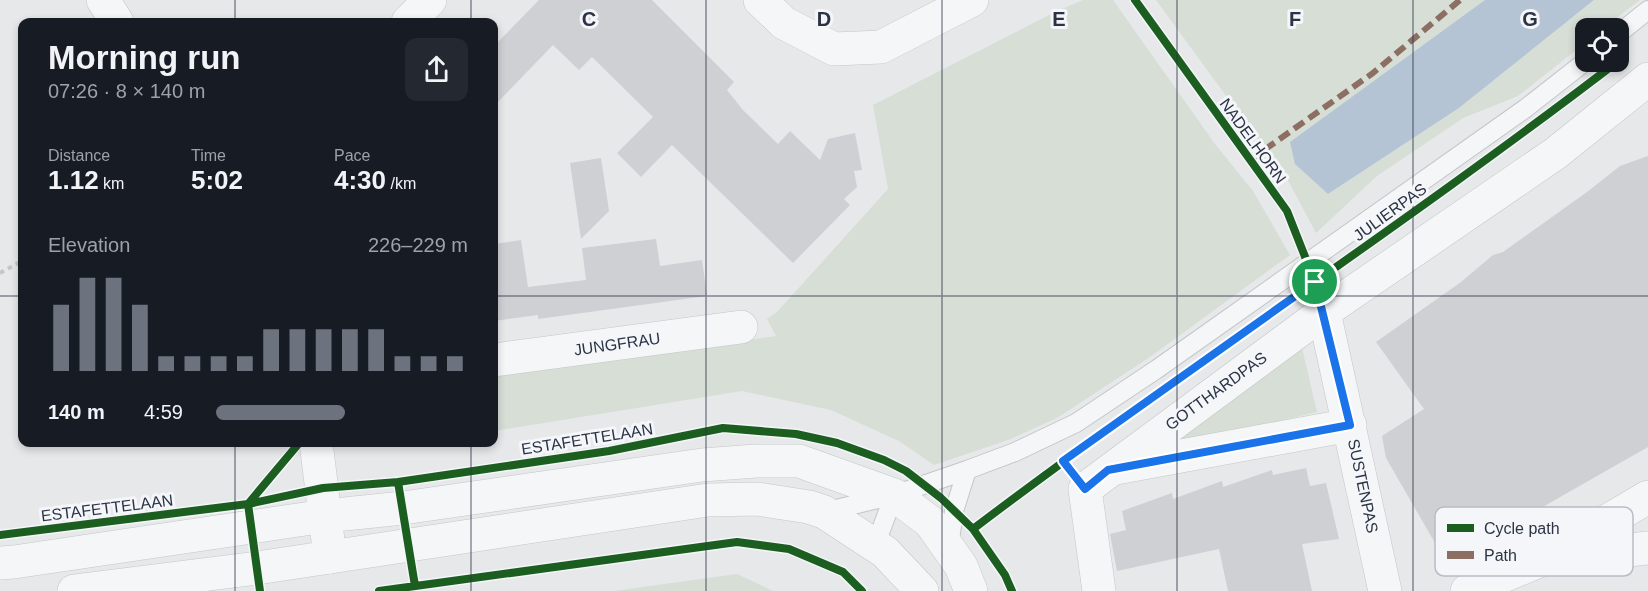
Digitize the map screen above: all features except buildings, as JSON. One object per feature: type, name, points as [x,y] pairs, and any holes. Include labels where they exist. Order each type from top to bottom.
[{"type":"street","points":[[103,0],[114,18]]},
{"type":"street","points":[[412,18],[430,0]]},
{"type":"street","points":[[760,0],[784,23],[834,49],[880,47],[972,0]]},
{"type":"street","points":[[1324,312],[1556,153],[1648,79]]},
{"type":"street","name":"SUSTENPAS","points":[[1324,312],[1385,591]]},
{"type":"street","name":"GOTTHARDPAS","points":[[1099,591],[1085,489],[1324,312]]},
{"type":"street","name":"JUNGFRAU","points":[[498,359],[741,327]]},
{"type":"street","name":"GOTTHARDPAS","points":[[1108,470],[1350,425]]},
{"type":"street","points":[[317,447],[330,557]]},
{"type":"street","points":[[0,562],[14,562],[325,516],[402,508],[702,465],[799,461],[894,495],[930,522],[961,566],[971,591]]},
{"type":"street","points":[[1631,507],[1648,497]]},
{"type":"street","points":[[74,591],[257,568],[708,500],[757,499],[809,507],[824,512],[885,552],[922,591]]},
{"type":"street","points":[[1633,550],[1648,548]]},
{"type":"street","points":[[1467,591],[1503,576]]},
{"type":"lane","points":[[1629,25],[1648,10]]},
{"type":"lane","name":"JULIERPAS","points":[[824,512],[894,495],[968,471],[1016,452],[1076,423],[1157,369],[1526,108],[1575,69]]},
{"type":"lane","points":[[949,549],[954,511],[968,471]]},
{"type":"lane","points":[[875,546],[894,495]]},
{"type":"path","points":[[0,273],[18,263]]},
{"type":"shaded area","points":[[1083,0],[1113,0],[1215,144],[1253,191],[1290,255],[1150,357],[1057,418],[1008,440],[934,465],[899,441],[831,410],[742,391],[498,430],[498,375],[776,336],[767,319],[777,312],[888,189],[873,105]]},
{"type":"shaded area","points":[[1156,0],[1485,0],[1328,194],[1459,108],[1594,0],[1640,0],[1616,18],[1575,18],[1575,51],[1518,96],[1463,118],[1377,176],[1316,233],[1289,182]]},
{"type":"shaded area","points":[[1302,348],[1317,412],[1158,450]]},
{"type":"shaded area","points":[[737,574],[773,591],[614,591]]},
{"type":"water","points":[[1485,0],[1594,0],[1459,108],[1328,194],[1295,164],[1290,142]]},
{"type":"marked path","points":[[1250,160],[1373,73],[1460,0]]},
{"type":"cycle path","name":"NADELHORN","points":[[1135,0],[1287,211],[1315,282],[1324,312]]},
{"type":"cycle path","points":[[973,529],[1133,411],[1538,122],[1604,72]]},
{"type":"cycle path","name":"ESTAFETTELAAN","points":[[0,535],[248,504],[323,488],[398,482],[609,451],[723,428],[796,434],[837,443],[884,460],[906,471],[941,498],[973,529],[1005,575],[1012,591]]},
{"type":"cycle path","points":[[260,591],[248,504],[296,447]]},
{"type":"cycle path","points":[[398,482],[415,586]]},
{"type":"cycle path","points":[[379,591],[737,542],[789,549],[843,572],[862,591]]},
{"type":"route","points":[[1315,282],[1350,425],[1108,470],[1085,489],[1063,461],[1315,282]]}]
